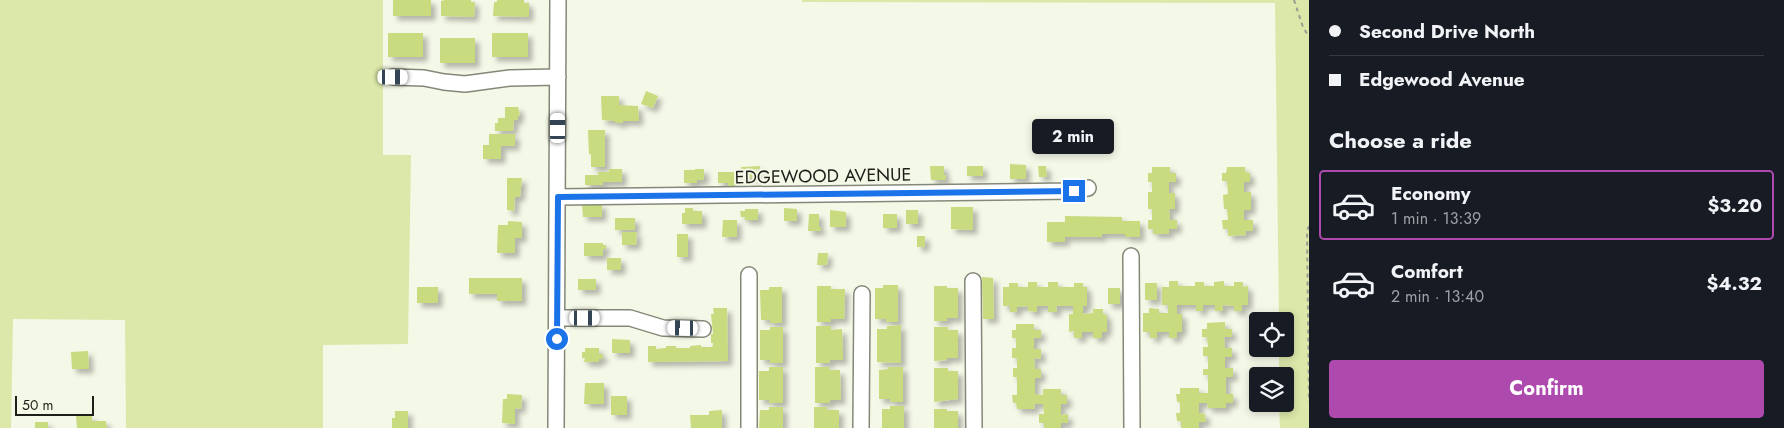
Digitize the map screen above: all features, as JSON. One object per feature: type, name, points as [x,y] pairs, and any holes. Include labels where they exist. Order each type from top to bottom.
[{"type":"street","points":[[556,428],[558,0]]},
{"type":"street","points":[[393,77],[424,78],[465,84],[510,78],[558,77]]},
{"type":"street","name":"EDGEWOOD AVENUE","points":[[558,197],[1074,191],[1088,188]]},
{"type":"street","points":[[1130,256],[1132,428]]},
{"type":"street","points":[[749,275],[749,428]]},
{"type":"street","points":[[973,281],[974,428]]},
{"type":"street","points":[[861,428],[862,294]]},
{"type":"street","points":[[557,318],[630,318],[663,328],[703,329]]},
{"type":"path","points":[[1294,0],[1303,27],[1309,37]]},
{"type":"path","points":[[1309,226],[1307,231],[1309,402]]},
{"type":"green space","points":[[0,0],[383,0],[383,155],[411,155],[408,344],[323,345],[323,428],[126,428],[125,320],[13,319],[11,428],[0,428]]},
{"type":"green space","points":[[802,0],[1309,0],[1309,428],[1280,428],[1279,412],[1294,412],[1294,367],[1279,367],[1279,357],[1294,357],[1294,312],[1279,312],[1275,3],[802,2]]},
{"type":"building","points":[[393,0],[431,0],[431,16],[393,16]]},
{"type":"building","points":[[471,0],[471,2],[475,2],[474,17],[441,16],[441,1]]},
{"type":"building","points":[[497,0],[524,0],[524,3],[529,3],[529,17],[493,16],[494,2],[497,2]]},
{"type":"building","points":[[388,33],[423,33],[423,57],[388,57]]},
{"type":"building","points":[[492,33],[528,33],[528,57],[492,57]]},
{"type":"building","points":[[440,38],[475,38],[475,63],[440,63]]},
{"type":"building","points":[[646,91],[658,96],[653,108],[641,104]]},
{"type":"building","points":[[601,96],[619,96],[619,105],[638,106],[639,121],[615,123],[615,121],[602,120]]},
{"type":"building","points":[[505,107],[518,107],[520,116],[518,116],[518,120],[514,120],[513,131],[495,131],[495,123],[498,123],[498,118],[505,118]]},
{"type":"building","points":[[588,130],[605,130],[605,167],[591,167]]},
{"type":"building","points":[[489,134],[515,134],[515,146],[501,146],[501,159],[483,159],[483,145],[489,145]]},
{"type":"building","points":[[1010,164],[1026,165],[1026,179],[1010,179]]},
{"type":"building","points":[[760,166],[760,169],[755,169],[758,177],[741,178],[741,167]]},
{"type":"building","points":[[930,166],[944,166],[946,180],[931,180]]},
{"type":"building","points":[[967,166],[983,166],[983,176],[967,176]]},
{"type":"building","points":[[1038,166],[1046,166],[1047,177],[1039,177]]},
{"type":"building","points":[[1152,167],[1170,167],[1170,173],[1176,173],[1176,182],[1169,182],[1169,193],[1175,193],[1175,209],[1169,209],[1170,220],[1177,220],[1177,229],[1169,229],[1169,234],[1153,234],[1153,229],[1148,229],[1148,220],[1152,220],[1152,209],[1148,209],[1148,192],[1152,192],[1152,182],[1148,182],[1148,173],[1152,173]]},
{"type":"building","points":[[1227,167],[1245,167],[1245,172],[1250,173],[1250,182],[1244,182],[1244,192],[1251,192],[1251,210],[1244,210],[1244,220],[1253,220],[1253,231],[1245,231],[1246,235],[1228,236],[1228,229],[1223,229],[1222,220],[1228,220],[1227,209],[1224,209],[1223,195],[1228,194],[1227,181],[1222,181],[1222,173],[1226,173]]},
{"type":"building","points":[[609,169],[622,169],[622,182],[603,182],[603,185],[585,185],[585,175],[598,175],[598,172],[609,172]]},
{"type":"building","points":[[704,169],[704,180],[697,180],[697,183],[684,183],[684,170]]},
{"type":"building","points":[[718,172],[735,172],[735,186],[728,186],[728,183],[718,183]]},
{"type":"building","points":[[507,178],[522,178],[520,197],[515,197],[514,211],[507,210]]},
{"type":"building","points":[[582,204],[602,204],[602,217],[583,217]]},
{"type":"building","points":[[951,207],[973,207],[973,230],[951,229]]},
{"type":"building","points":[[685,208],[693,208],[693,211],[702,211],[702,224],[682,224],[682,213],[685,213]]},
{"type":"building","points":[[784,208],[797,209],[797,221],[784,221]]},
{"type":"building","points":[[745,209],[758,209],[758,220],[745,220],[745,217],[741,217],[740,211],[745,211]]},
{"type":"building","points":[[830,210],[846,212],[846,227],[830,227]]},
{"type":"building","points":[[906,210],[918,210],[918,224],[906,224]]},
{"type":"building","points":[[809,214],[819,214],[819,227],[821,227],[821,231],[808,231]]},
{"type":"building","points":[[883,214],[897,214],[897,228],[883,228]]},
{"type":"building","points":[[1065,216],[1122,217],[1122,221],[1140,221],[1140,237],[1125,237],[1125,234],[1102,234],[1102,237],[1065,237],[1065,242],[1047,242],[1047,222],[1065,222]]},
{"type":"building","points":[[615,218],[635,218],[635,230],[615,230]]},
{"type":"building","points":[[723,220],[737,220],[737,237],[722,237]]},
{"type":"building","points":[[508,221],[522,222],[522,238],[515,238],[515,253],[497,253],[498,225],[508,225]]},
{"type":"building","points":[[622,232],[637,232],[636,245],[622,245]]},
{"type":"building","points":[[677,234],[688,234],[688,257],[677,257]]},
{"type":"building","points":[[917,236],[925,236],[925,247],[917,247]]},
{"type":"building","points":[[584,243],[603,243],[603,245],[606,245],[606,249],[603,249],[603,256],[584,256]]},
{"type":"building","points":[[818,253],[828,253],[827,265],[817,265]]},
{"type":"building","points":[[607,258],[621,258],[621,270],[607,270]]},
{"type":"building","points":[[982,277],[993,278],[994,319],[983,319]]},
{"type":"building","points":[[469,278],[522,278],[522,301],[497,301],[497,294],[469,294]]},
{"type":"building","points":[[578,279],[596,279],[596,290],[578,290]]},
{"type":"building","points":[[1169,281],[1178,281],[1178,286],[1195,286],[1195,282],[1204,282],[1204,286],[1214,286],[1214,282],[1224,281],[1224,286],[1234,286],[1234,282],[1243,282],[1243,287],[1248,286],[1248,305],[1242,305],[1242,311],[1234,311],[1234,306],[1223,305],[1223,311],[1215,311],[1215,305],[1203,305],[1203,311],[1196,311],[1196,305],[1177,305],[1177,314],[1182,314],[1182,332],[1177,332],[1177,338],[1169,338],[1169,332],[1157,332],[1157,338],[1150,338],[1150,332],[1143,332],[1143,313],[1149,313],[1149,308],[1159,309],[1159,313],[1168,313],[1168,305],[1162,305],[1162,287],[1169,287]]},
{"type":"building","points":[[1028,282],[1037,282],[1037,287],[1048,287],[1048,282],[1058,282],[1058,287],[1074,287],[1074,283],[1083,283],[1083,287],[1087,287],[1087,306],[1083,306],[1083,314],[1093,313],[1093,309],[1103,309],[1103,314],[1107,315],[1107,332],[1102,332],[1102,338],[1093,338],[1093,332],[1082,332],[1082,338],[1074,338],[1074,331],[1069,332],[1069,314],[1073,314],[1073,306],[1056,306],[1057,312],[1048,312],[1048,306],[1037,306],[1037,312],[1028,311],[1028,306],[1017,307],[1017,312],[1010,312],[1010,306],[1003,306],[1003,287],[1009,287],[1009,283],[1018,283],[1018,287],[1028,287]]},
{"type":"building","points":[[1145,283],[1157,283],[1157,300],[1145,300]]},
{"type":"building","points":[[883,285],[898,285],[898,322],[886,322],[886,319],[875,319],[875,288],[883,288]]},
{"type":"building","points":[[817,286],[845,289],[844,319],[831,319],[831,322],[817,322]]},
{"type":"building","points":[[934,286],[958,288],[958,318],[947,318],[947,321],[934,321]]},
{"type":"building","points":[[417,287],[438,287],[438,303],[417,303]]},
{"type":"building","points":[[769,287],[782,287],[782,323],[770,323],[770,320],[761,320],[760,290],[769,290]]},
{"type":"building","points":[[1108,288],[1120,288],[1120,304],[1108,304]]},
{"type":"building","points":[[713,308],[727,308],[728,361],[648,362],[648,346],[656,346],[656,349],[666,348],[666,346],[690,348],[690,346],[701,345],[701,347],[713,346],[713,343],[711,343],[711,334],[713,334],[711,314],[714,314]]},
{"type":"building","points":[[1225,322],[1225,329],[1232,329],[1232,337],[1224,337],[1225,348],[1232,348],[1232,357],[1225,357],[1225,368],[1233,368],[1233,377],[1226,377],[1226,394],[1233,394],[1233,403],[1226,403],[1226,408],[1208,408],[1207,403],[1199,403],[1199,413],[1205,414],[1206,422],[1199,422],[1199,428],[1181,428],[1181,421],[1177,421],[1176,413],[1180,413],[1180,402],[1177,402],[1176,394],[1180,394],[1180,388],[1199,388],[1199,393],[1208,393],[1208,375],[1203,375],[1203,369],[1208,369],[1208,356],[1203,356],[1203,347],[1208,347],[1207,337],[1202,337],[1202,329],[1207,329],[1207,323]]},
{"type":"building","points":[[1016,324],[1034,324],[1034,330],[1041,330],[1041,338],[1034,338],[1034,349],[1041,349],[1041,359],[1034,358],[1035,369],[1041,369],[1041,378],[1035,378],[1035,394],[1043,395],[1043,389],[1061,389],[1061,395],[1067,395],[1067,404],[1061,404],[1061,415],[1068,414],[1068,423],[1061,423],[1061,428],[1044,428],[1044,423],[1039,423],[1039,414],[1044,414],[1043,404],[1034,404],[1035,409],[1017,409],[1016,403],[1013,403],[1012,395],[1017,395],[1017,377],[1013,377],[1013,368],[1017,368],[1017,358],[1012,358],[1012,348],[1016,348],[1016,338],[1012,338],[1012,330],[1016,330]]},
{"type":"building","points":[[901,325],[901,363],[877,362],[877,329],[887,329],[887,326]]},
{"type":"building","points":[[816,326],[831,326],[831,330],[842,329],[843,360],[830,360],[830,363],[816,363]]},
{"type":"building","points":[[770,327],[783,327],[783,363],[770,363],[770,360],[760,360],[760,330],[770,330]]},
{"type":"building","points":[[934,327],[948,327],[948,330],[958,330],[958,358],[934,361]]},
{"type":"building","points":[[612,339],[630,340],[630,353],[612,353]]},
{"type":"building","points":[[585,348],[599,348],[599,354],[603,354],[603,359],[599,359],[599,362],[584,362],[585,358],[582,358],[582,352],[585,352]]},
{"type":"building","points":[[88,351],[89,369],[72,369],[71,352]]},
{"type":"building","points":[[769,367],[783,367],[783,403],[769,403],[769,400],[759,400],[759,371],[769,371]]},
{"type":"building","points":[[815,367],[829,367],[829,370],[840,370],[841,400],[830,400],[830,403],[815,403]]},
{"type":"building","points":[[888,367],[903,367],[903,402],[879,399],[879,370],[888,369]]},
{"type":"building","points":[[934,368],[948,368],[948,371],[958,371],[958,399],[934,402]]},
{"type":"building","points":[[585,383],[604,383],[604,404],[584,404]]},
{"type":"building","points":[[507,394],[522,395],[521,409],[515,408],[515,424],[502,423],[503,399],[507,399]]},
{"type":"building","points":[[611,396],[627,396],[627,415],[611,415]]},
{"type":"building","points":[[890,406],[904,406],[904,428],[882,428],[882,409],[890,409]]},
{"type":"building","points":[[769,407],[783,407],[783,428],[759,428],[760,410],[769,410]]},
{"type":"building","points":[[814,407],[827,407],[827,410],[839,410],[839,428],[814,428]]},
{"type":"building","points":[[934,409],[958,411],[958,428],[934,428]]},
{"type":"building","points":[[722,410],[722,428],[691,428],[690,415],[709,415],[709,411]]},
{"type":"building","points":[[395,411],[408,411],[408,428],[392,428],[392,418],[395,418]]},
{"type":"building","points":[[76,416],[92,416],[92,421],[106,421],[107,428],[77,428]]},
{"type":"building","points":[[35,422],[48,422],[48,428],[35,428]]},
{"type":"route","points":[[557,339],[558,197],[1074,191]]}]
